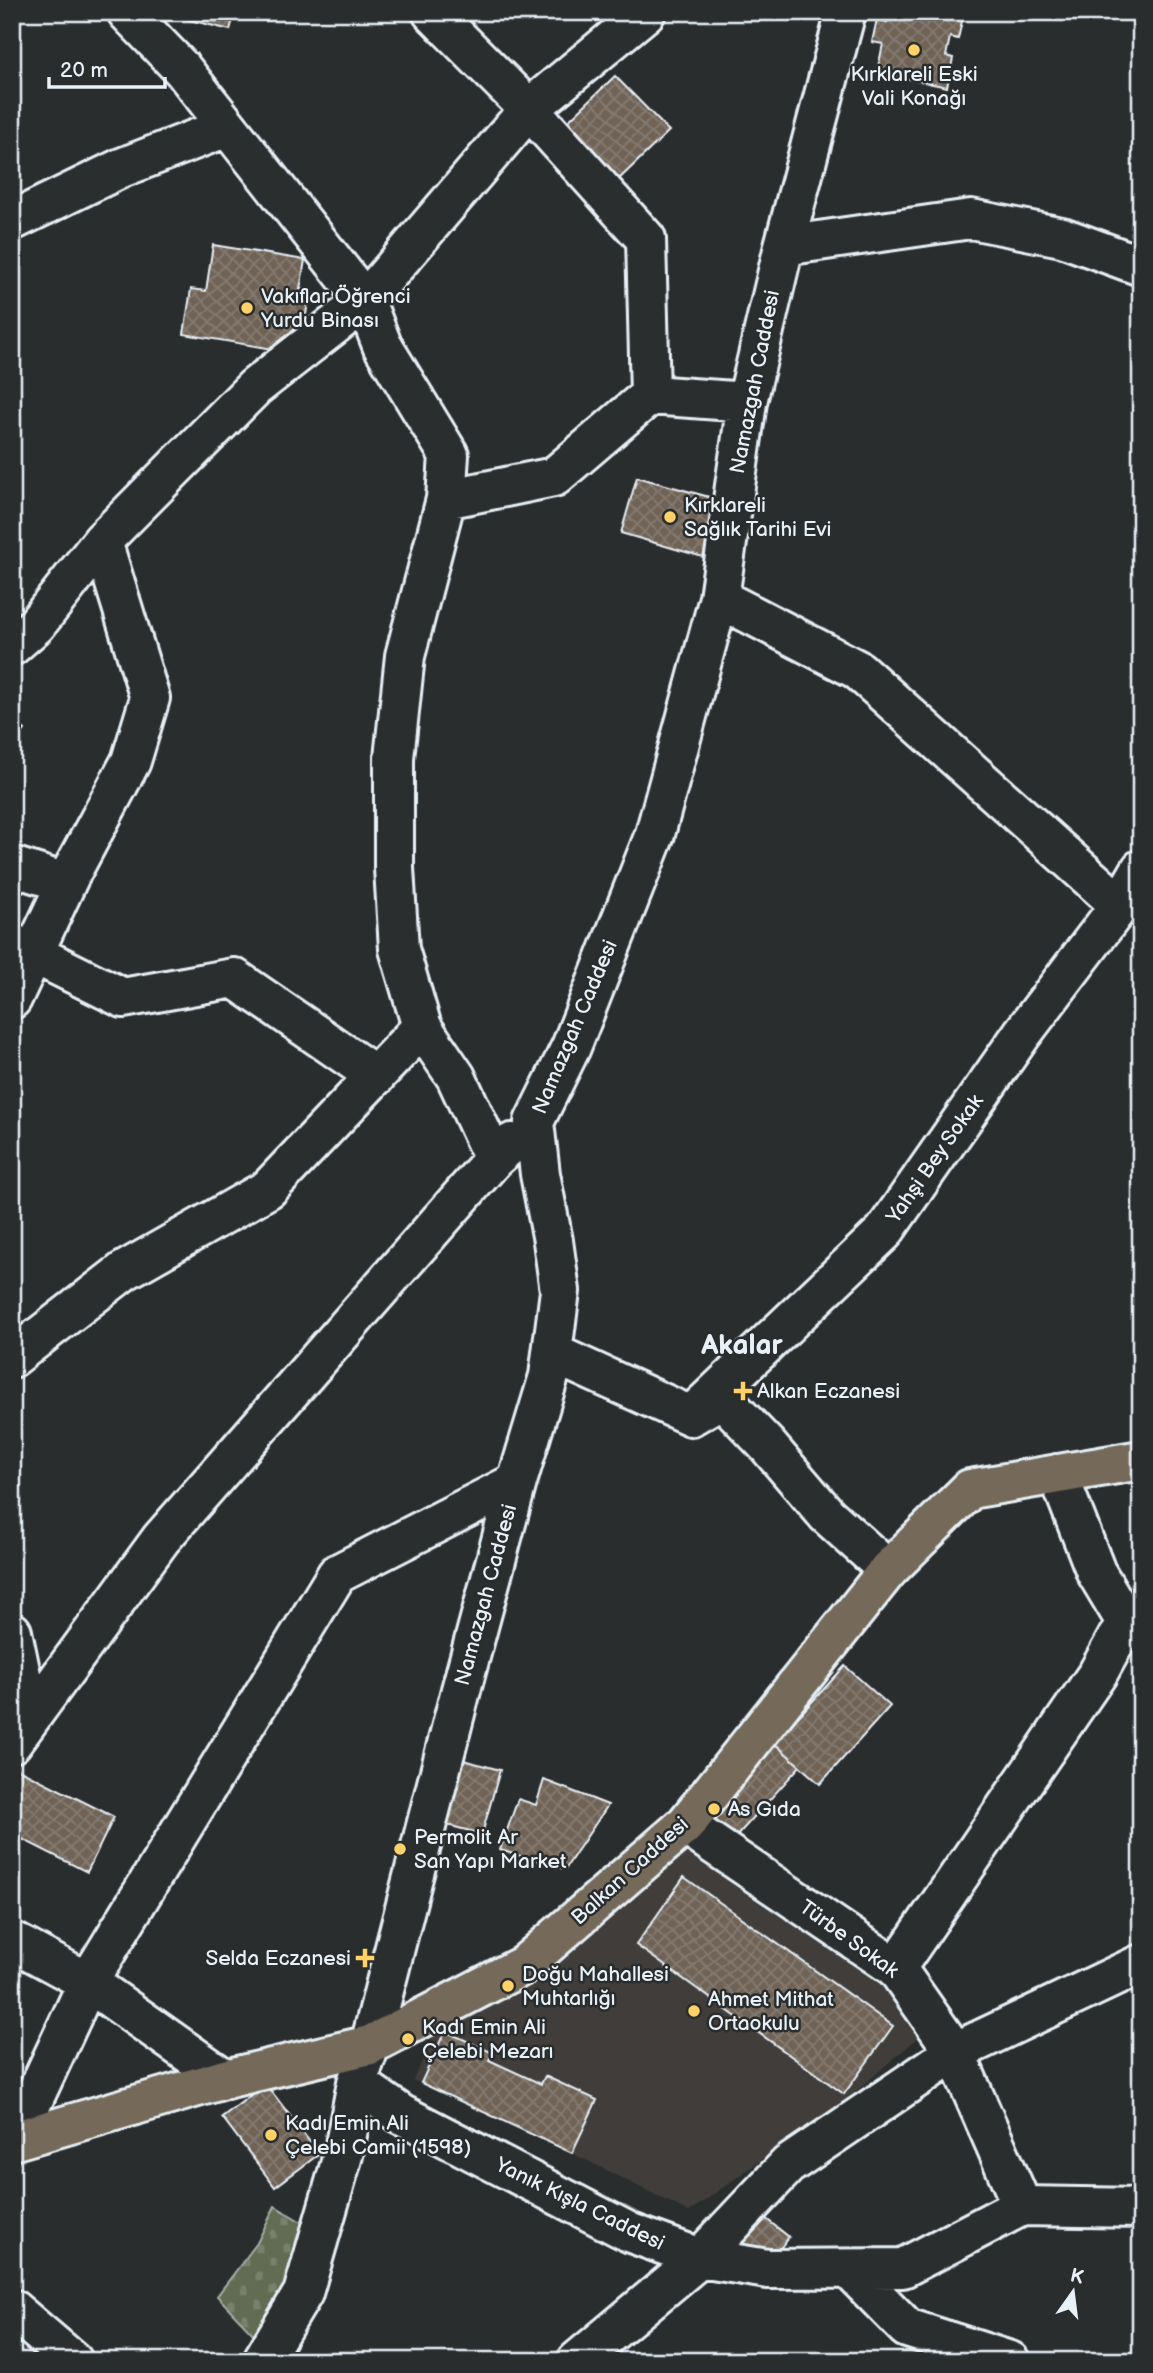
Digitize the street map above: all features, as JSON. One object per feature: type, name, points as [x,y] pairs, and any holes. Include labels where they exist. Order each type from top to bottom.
[{"type":"main road","name":"Balkan Caddesi","points":[[14,2140],[225,2079],[370,2045],[523,1965],[685,1825],[888,1570],[970,1489],[1141,1460]]},
{"type":"street","points":[[127,12],[183,70],[365,301],[382,345],[449,455],[446,499],[405,656],[394,758],[394,868],[398,949],[422,1027],[456,1077],[494,1159]]},
{"type":"street","points":[[432,12],[529,109],[646,239],[650,395]]},
{"type":"street","points":[[12,646],[36,625],[102,541],[255,387],[365,301],[529,109],[646,12]]},
{"type":"street","name":"Namazgah Caddesi","points":[[370,2045],[517,1482],[549,1376],[560,1291],[534,1122],[571,1047],[655,834],[719,598],[747,402],[784,246],[846,12]]},
{"type":"street","points":[[12,221],[121,168],[227,127]]},
{"type":"street","points":[[784,246],[971,219],[1062,237],[1141,266]]},
{"type":"street","points":[[446,499],[554,477],[650,395],[747,402]]},
{"type":"street","points":[[12,999],[23,948],[66,883],[131,761],[150,698],[102,541]]},
{"type":"street","points":[[719,598],[858,670],[1120,905]]},
{"type":"street","points":[[12,866],[66,883]]},
{"type":"street","name":"Yahşi Bey Sokak","points":[[691,1416],[884,1232],[1022,1034],[1120,905],[1141,869]]},
{"type":"street","points":[[23,948],[123,999],[234,978],[376,1076]]},
{"type":"street","points":[[12,1358],[124,1271],[268,1189],[422,1027]]},
{"type":"street","points":[[21,1730],[161,1539],[494,1159],[534,1122]]},
{"type":"street","points":[[552,1353],[691,1416],[722,1398],[768,1446],[827,1515],[888,1570]]},
{"type":"street","points":[[896,1968],[1134,1624],[1096,1572],[1058,1474]]},
{"type":"street","points":[[14,2140],[88,1982],[337,1574],[517,1482]]},
{"type":"street","points":[[12,1632],[21,1730]]},
{"type":"street","name":"Türbe Sokak","points":[[685,1825],[896,1968],[955,2052],[1022,2206]]},
{"type":"street","points":[[12,1941],[88,1982],[225,2079]]},
{"type":"street","points":[[577,2361],[699,2258],[788,2165],[955,2052],[1141,1964]]},
{"type":"street","points":[[262,2361],[303,2292],[343,2155],[357,2083],[370,2045]]},
{"type":"street","name":"Yanık Kışla Caddesi","points":[[357,2083],[401,2114],[556,2196],[631,2233],[699,2258],[768,2269],[903,2268],[1022,2206],[1141,2208]]},
{"type":"street","points":[[849,2269],[908,2328],[1010,2361]]},
{"type":"street","points":[[12,2309],[73,2361]]},
{"type":"shaded area","name":"Ahmet Mithat Ortaokulu","points":[[682,1840],[896,1993],[928,2029],[854,2093],[689,2212],[572,2153],[413,2080],[436,2031],[539,1980]]},
{"type":"green space","points":[[275,2206],[308,2226],[283,2301],[255,2336],[217,2296],[257,2243]]},
{"type":"building","points":[[158,12],[235,12],[230,30]]},
{"type":"building","points":[[249,12],[273,12],[272,18]]},
{"type":"building","name":"Kırklareli Eski Vali Konağı","points":[[889,12],[964,12],[958,39],[950,37],[946,56],[953,58],[947,87],[877,72],[883,44],[872,42],[877,19],[887,22]]},
{"type":"building","points":[[615,76],[669,131],[615,183],[561,128]]},
{"type":"building","name":"Vakıflar Öğrenci Yurdu Binası","points":[[213,245],[305,260],[300,289],[310,290],[304,327],[296,326],[291,352],[184,334],[191,289],[206,291]]},
{"type":"building","name":"Kırklareli Sağlık Tarihi Evi","points":[[637,477],[720,500],[703,557],[621,533]]},
{"type":"building","points":[[12,719],[25,730],[12,746]]},
{"type":"building","points":[[845,1666],[890,1706],[820,1784],[774,1743]]},
{"type":"building","points":[[774,1743],[800,1766],[734,1839],[703,1813]]},
{"type":"building","points":[[456,1758],[500,1770],[482,1834],[439,1823]]},
{"type":"building","points":[[12,1766],[114,1817],[87,1872],[12,1834]]},
{"type":"building","points":[[544,1780],[608,1805],[565,1869],[500,1850],[518,1799],[536,1805]]},
{"type":"building","points":[[684,1877],[893,2026],[844,2094],[636,1945]]},
{"type":"building","points":[[445,2031],[493,2053],[489,2060],[541,2084],[545,2076],[597,2100],[572,2153],[421,2083]]},
{"type":"building","name":"Kadı Emin Ali Çelebi Camii (1598)","points":[[266,2084],[319,2154],[275,2187],[222,2117]]},
{"type":"building","points":[[751,2207],[789,2237],[766,2266],[725,2241]]},
{"type":"place","name":"Kırklareli Eski Vali Konağı","points":[[914,50]]},
{"type":"place","name":"Vakıflar Öğrenci Yurdu Binası","points":[[247,308]]},
{"type":"place","name":"Kırklareli Sağlık Tarihi Evi","points":[[670,517]]},
{"type":"place","name":"Alkan Eczanesi","points":[[743,1391]]},
{"type":"place","name":"As Gıda","points":[[714,1809]]},
{"type":"place","name":"Permolit Ar San Yapı Market","points":[[400,1849]]},
{"type":"place","name":"Selda Eczanesi","points":[[365,1958]]},
{"type":"place","name":"Doğu Mahallesi Muhtarlığı","points":[[508,1986]]},
{"type":"place","name":"Ahmet Mithat Ortaokulu","points":[[694,2011]]},
{"type":"place","name":"Kadı Emin Ali Çelebi Mezarı","points":[[408,2039]]},
{"type":"place","name":"Kadı Emin Ali Çelebi Camii (1598)","points":[[271,2135]]},
{"type":"district","name":"Akalar","points":[[742,1345]]}]
